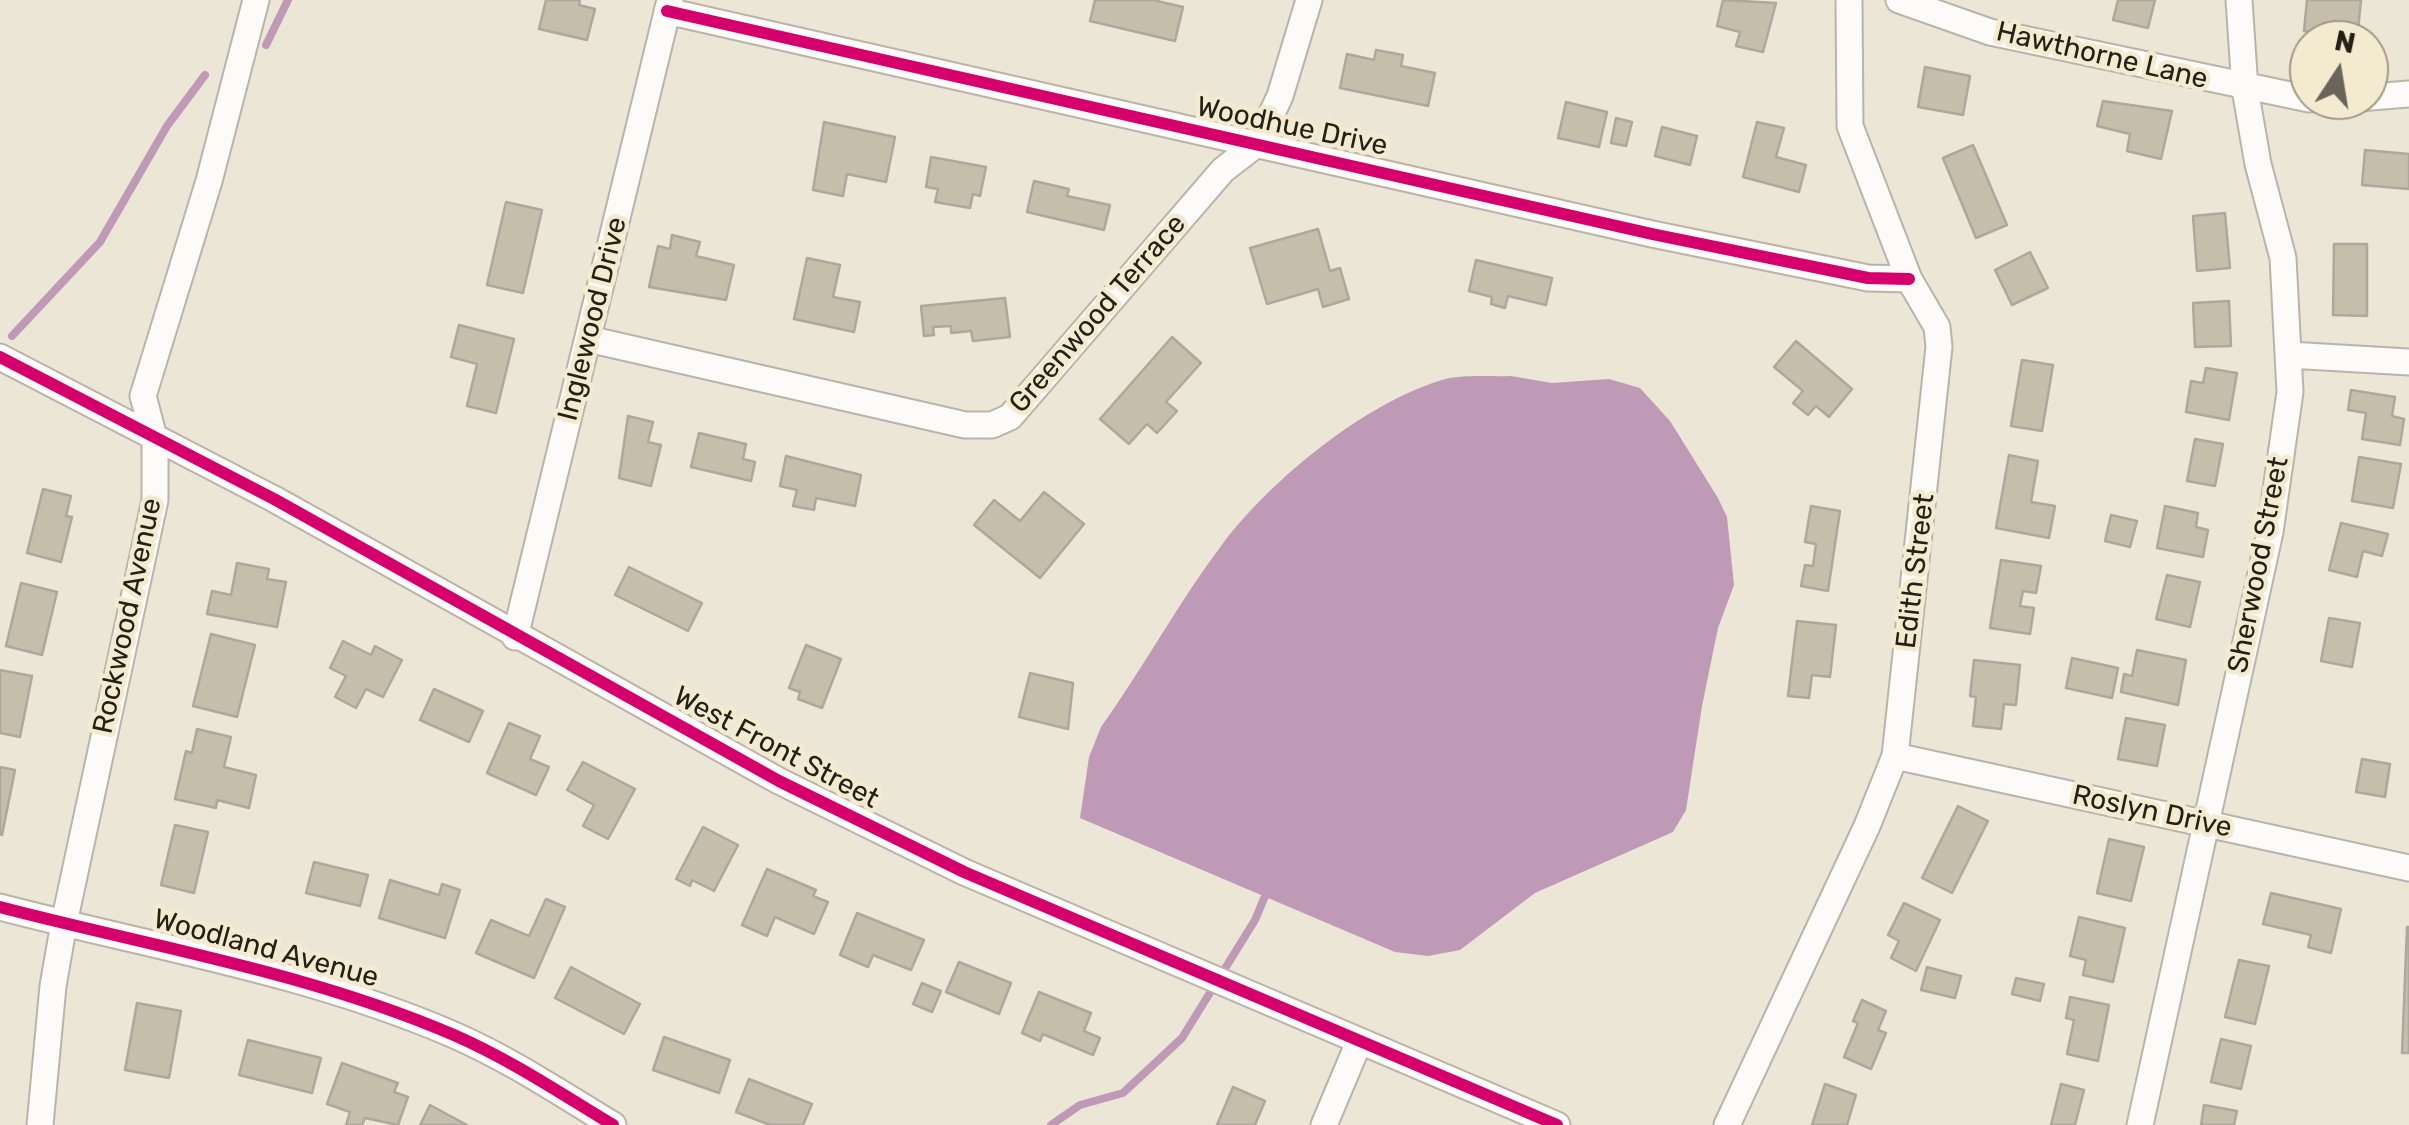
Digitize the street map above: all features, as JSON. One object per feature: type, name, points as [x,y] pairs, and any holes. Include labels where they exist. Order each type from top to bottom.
[{"type":"street","name":"Rockwood Avenue","points":[[40,1125],[53,986],[64,924],[155,500],[155,440],[143,396],[209,181],[256,0]]},
{"type":"street","name":"Greenwood Terrace","points":[[588,339],[965,424],[992,425],[1010,417],[1026,403],[1222,170],[1258,143],[1280,96],[1309,0]]},
{"type":"street","name":"Edith Street","points":[[1726,1125],[1867,826],[1895,756],[1940,348],[1930,310],[1909,279],[1850,126],[1850,0]]},
{"type":"street","name":"Hawthorne Lane","points":[[1899,0],[1990,32],[2289,96]]},
{"type":"street","name":"Sherwood Street","points":[[2140,1125],[2270,532],[2290,392],[2283,258],[2258,164],[2246,89],[2239,0]]},
{"type":"street","name":"Woodhue Drive","points":[[668,6],[1652,234],[1868,278],[1909,279]]},
{"type":"street","name":"Inglewood Drive","points":[[515,637],[668,6]]},
{"type":"street","points":[[2289,355],[2409,362]]},
{"type":"street","name":"West Front Street","points":[[0,357],[274,499],[515,637],[780,781],[964,872],[1558,1125]]},
{"type":"street","name":"Roslyn Drive","points":[[1895,756],[2409,868]]},
{"type":"street","name":"Woodland Avenue","points":[[0,906],[265,969],[360,999],[455,1036],[534,1074],[613,1125]]},
{"type":"street","points":[[1324,1125],[1359,1042]]},
{"type":"shaded area","points":[[1511,376],[1552,383],[1609,379],[1640,388],[1670,421],[1727,517],[1734,585],[1718,628],[1686,810],[1673,832],[1535,893],[1460,950],[1428,956],[1395,952],[1080,818],[1089,757],[1101,727],[1208,564],[1267,493],[1322,446],[1412,391],[1450,378]]},
{"type":"building","points":[[546,0],[580,0],[579,5],[595,9],[587,40],[539,29]]},
{"type":"building","points":[[1095,0],[1153,0],[1183,7],[1175,41],[1090,21]]},
{"type":"building","points":[[1723,0],[1776,3],[1763,52],[1736,46],[1740,32],[1717,26]]},
{"type":"building","points":[[2118,0],[2155,0],[2148,28],[2113,20]]},
{"type":"building","points":[[2307,0],[2361,0],[2359,20],[2305,20]]},
{"type":"building","points":[[1376,50],[1403,55],[1401,66],[1435,73],[1428,106],[1340,88],[1347,54],[1374,60]]},
{"type":"building","points":[[1925,67],[1970,76],[1963,115],[1918,107]]},
{"type":"building","points":[[2103,101],[2172,111],[2161,159],[2127,151],[2130,134],[2097,126]]},
{"type":"building","points":[[1566,102],[1607,112],[1599,147],[1558,138]]},
{"type":"building","points":[[1616,118],[1632,122],[1626,146],[1611,143]]},
{"type":"building","points":[[824,122],[895,137],[886,182],[847,174],[843,196],[813,190]]},
{"type":"building","points":[[1757,122],[1784,128],[1776,157],[1806,165],[1799,192],[1743,177]]},
{"type":"building","points":[[1662,127],[1697,136],[1690,165],[1655,156]]},
{"type":"building","points":[[1973,145],[2007,225],[1976,238],[1943,158]]},
{"type":"building","points":[[2365,150],[2409,154],[2409,189],[2362,185]]},
{"type":"building","points":[[931,157],[986,167],[980,196],[973,194],[970,208],[935,202],[938,189],[926,187]]},
{"type":"building","points":[[1034,181],[1069,189],[1067,196],[1110,205],[1104,230],[1027,212]]},
{"type":"building","points":[[506,202],[542,210],[523,293],[487,285]]},
{"type":"building","points":[[2225,213],[2230,268],[2197,271],[2193,216]]},
{"type":"building","points":[[1318,229],[1330,271],[1340,268],[1349,299],[1323,307],[1318,289],[1267,304],[1250,248]]},
{"type":"building","points":[[672,235],[700,242],[696,256],[734,265],[726,300],[649,287],[658,246],[670,249]]},
{"type":"building","points":[[2334,244],[2367,244],[2367,316],[2333,315]]},
{"type":"building","points":[[2030,252],[2048,288],[2012,305],[1995,270]]},
{"type":"building","points":[[807,258],[840,265],[833,297],[860,302],[854,332],[794,319]]},
{"type":"building","points":[[1476,260],[1552,278],[1546,305],[1508,296],[1505,308],[1491,304],[1492,297],[1469,291]]},
{"type":"building","points":[[1005,298],[1010,337],[973,341],[971,331],[951,333],[951,326],[933,327],[934,335],[924,336],[921,306]]},
{"type":"building","points":[[2229,301],[2231,346],[2195,347],[2193,303]]},
{"type":"building","points":[[459,325],[514,339],[496,413],[467,406],[477,364],[451,357]]},
{"type":"building","points":[[1172,337],[1201,363],[1166,402],[1177,411],[1157,433],[1147,424],[1129,444],[1100,419]]},
{"type":"building","points":[[1796,341],[1852,389],[1829,417],[1816,406],[1808,415],[1793,403],[1803,391],[1774,367]]},
{"type":"building","points":[[2022,360],[2053,365],[2042,431],[2011,426]]},
{"type":"building","points":[[2206,368],[2237,373],[2229,420],[2186,412],[2191,381],[2203,383]]},
{"type":"building","points":[[2351,390],[2395,397],[2392,416],[2404,419],[2400,445],[2362,439],[2366,413],[2348,410]]},
{"type":"building","points":[[628,416],[653,422],[648,442],[661,445],[651,486],[619,478]]},
{"type":"building","points":[[699,433],[746,444],[743,459],[755,462],[751,481],[691,467]]},
{"type":"building","points":[[2195,439],[2223,444],[2215,486],[2187,481]]},
{"type":"building","points":[[2009,455],[2038,461],[2031,502],[2055,506],[2049,538],[1996,528]]},
{"type":"building","points":[[786,456],[861,475],[855,506],[816,498],[814,510],[793,506],[797,490],[780,486]]},
{"type":"building","points":[[2359,457],[2401,464],[2393,508],[2352,501]]},
{"type":"building","points":[[43,489],[71,496],[66,516],[72,517],[61,562],[27,553]]},
{"type":"building","points":[[1044,492],[1084,524],[1040,578],[974,525],[994,500],[1020,521]]},
{"type":"building","points":[[1811,506],[1840,511],[1828,591],[1801,586],[1805,565],[1813,566],[1816,544],[1805,542]]},
{"type":"building","points":[[2165,506],[2198,513],[2196,527],[2208,530],[2203,557],[2157,548]]},
{"type":"building","points":[[2111,515],[2137,521],[2130,547],[2105,541]]},
{"type":"building","points":[[2341,523],[2388,534],[2382,556],[2363,551],[2357,577],[2329,570]]},
{"type":"building","points":[[2001,560],[2041,566],[2036,593],[2023,591],[2020,606],[2034,608],[2030,634],[1990,628]]},
{"type":"building","points":[[237,563],[269,569],[267,579],[286,582],[277,627],[207,614],[212,591],[231,595]]},
{"type":"building","points":[[629,567],[702,603],[688,631],[615,595]]},
{"type":"building","points":[[2167,575],[2200,582],[2190,627],[2156,619]]},
{"type":"building","points":[[21,583],[57,592],[42,655],[6,646]]},
{"type":"building","points":[[2329,618],[2360,623],[2352,667],[2321,661]]},
{"type":"building","points":[[1797,621],[1836,625],[1830,677],[1812,675],[1809,698],[1788,696]]},
{"type":"building","points":[[211,634],[255,645],[237,717],[193,706]]},
{"type":"building","points":[[343,641],[371,655],[375,646],[402,660],[383,697],[366,689],[356,708],[335,697],[346,676],[330,668]]},
{"type":"building","points":[[806,645],[841,659],[822,708],[798,699],[800,692],[789,688]]},
{"type":"building","points":[[2137,650],[2186,660],[2178,705],[2121,692],[2124,674],[2132,676]]},
{"type":"building","points":[[2072,658],[2118,668],[2112,698],[2066,688]]},
{"type":"building","points":[[1974,660],[2020,665],[2016,705],[2004,704],[2001,729],[1973,726],[1976,697],[1970,696]]},
{"type":"building","points":[[0,670],[32,676],[20,737],[0,733]]},
{"type":"building","points":[[1030,673],[1073,683],[1068,729],[1019,717]]},
{"type":"building","points":[[434,689],[483,711],[469,742],[420,720]]},
{"type":"building","points":[[2126,718],[2165,725],[2157,766],[2118,759]]},
{"type":"building","points":[[509,723],[540,736],[530,759],[549,767],[536,795],[487,773]]},
{"type":"building","points":[[197,729],[231,737],[224,767],[256,775],[249,808],[217,800],[216,808],[175,799],[186,751],[192,753]]},
{"type":"building","points":[[2362,759],[2390,764],[2385,797],[2356,792]]},
{"type":"building","points":[[583,762],[635,789],[608,839],[583,826],[594,805],[567,790]]},
{"type":"building","points":[[0,767],[15,770],[2,835],[0,834]]},
{"type":"building","points":[[1958,806],[1988,821],[1952,893],[1922,878]]},
{"type":"building","points":[[175,825],[208,832],[194,893],[161,885]]},
{"type":"building","points":[[703,827],[738,845],[714,891],[692,880],[690,886],[676,879]]},
{"type":"building","points":[[2109,839],[2144,847],[2131,901],[2097,893]]},
{"type":"building","points":[[314,862],[368,875],[360,906],[306,893]]},
{"type":"building","points":[[767,869],[816,890],[813,896],[828,902],[814,934],[775,917],[767,936],[742,925]]},
{"type":"building","points":[[390,880],[439,895],[442,884],[460,890],[445,938],[379,918]]},
{"type":"building","points":[[2271,893],[2341,909],[2331,953],[2308,947],[2311,935],[2263,924]]},
{"type":"building","points":[[546,899],[565,907],[534,978],[476,953],[491,920],[529,936]]},
{"type":"building","points":[[1904,903],[1940,920],[1916,971],[1891,958],[1899,941],[1888,935]]},
{"type":"building","points":[[857,913],[924,940],[911,970],[873,955],[868,967],[840,955]]},
{"type":"building","points":[[2079,917],[2125,928],[2113,982],[2083,975],[2086,960],[2070,956]]},
{"type":"building","points":[[2407,927],[2409,1053],[2402,1053]]},
{"type":"building","points":[[2239,960],[2269,966],[2255,1024],[2225,1017]]},
{"type":"building","points":[[959,962],[1011,983],[999,1014],[946,992]]},
{"type":"building","points":[[571,967],[640,1004],[624,1034],[555,998]]},
{"type":"building","points":[[1927,967],[1961,976],[1955,998],[1921,990]]},
{"type":"building","points":[[2016,978],[2044,984],[2040,1001],[2012,994]]},
{"type":"building","points":[[922,983],[941,991],[932,1012],[913,1004]]},
{"type":"building","points":[[1039,992],[1091,1013],[1084,1031],[1100,1038],[1093,1055],[1043,1034],[1040,1041],[1022,1033]]},
{"type":"building","points":[[2070,997],[2109,1005],[2098,1061],[2067,1054],[2074,1020],[2066,1018]]},
{"type":"building","points":[[1862,1000],[1886,1011],[1878,1030],[1886,1033],[1871,1069],[1844,1057],[1858,1023],[1853,1021]]},
{"type":"building","points":[[137,1003],[181,1011],[169,1078],[125,1070]]},
{"type":"building","points":[[664,1037],[730,1060],[719,1093],[653,1070]]},
{"type":"building","points":[[2221,1039],[2251,1046],[2241,1089],[2211,1082]]},
{"type":"building","points":[[248,1040],[321,1058],[312,1093],[239,1075]]},
{"type":"building","points":[[342,1063],[398,1083],[394,1092],[408,1097],[398,1125],[365,1118],[362,1125],[346,1125],[350,1112],[327,1104]]},
{"type":"building","points":[[749,1079],[812,1104],[803,1125],[770,1125],[736,1112]]},
{"type":"building","points":[[1825,1084],[1856,1095],[1847,1125],[1812,1125]]},
{"type":"building","points":[[2061,1084],[2084,1090],[2075,1125],[2051,1125]]},
{"type":"building","points":[[1233,1087],[1265,1101],[1255,1125],[1217,1125]]},
{"type":"building","points":[[430,1105],[467,1125],[420,1125]]},
{"type":"building","points":[[2204,1105],[2237,1111],[2234,1125],[2201,1125]]},
{"type":"waterway","points":[[266,45],[288,0]]},
{"type":"waterway","points":[[12,336],[100,242],[167,126],[205,75]]},
{"type":"waterway","points":[[1051,1125],[1080,1105],[1123,1093],[1182,1038],[1255,920],[1268,889]]},
{"type":"cycle path","points":[[667,11],[1652,234],[1868,278],[1909,279]]},
{"type":"cycle path","points":[[0,357],[274,499],[779,781],[964,872],[1557,1125]]},
{"type":"cycle path","points":[[0,907],[287,977],[399,1013],[495,1055],[613,1125]]}]
